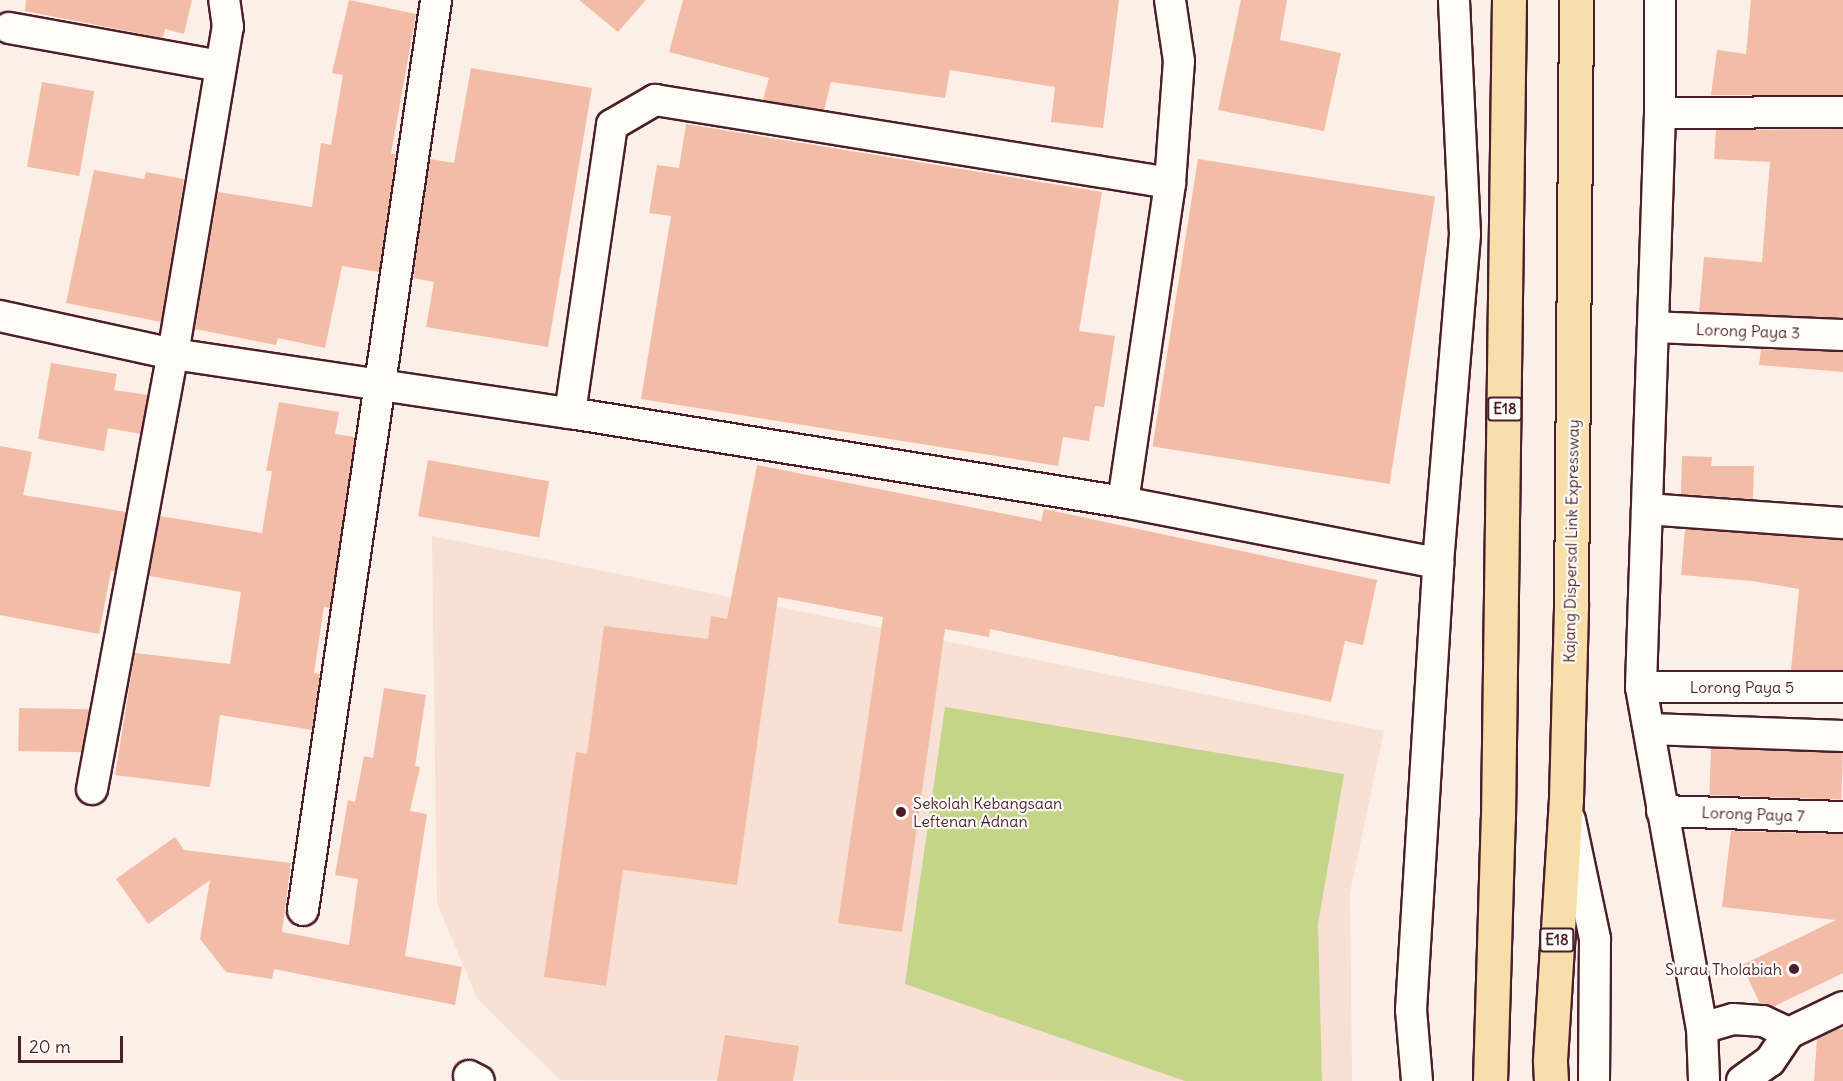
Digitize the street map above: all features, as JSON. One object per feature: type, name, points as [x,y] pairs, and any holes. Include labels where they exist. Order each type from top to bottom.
[{"type":"highway","name":"E18","points":[[1490,1081],[1498,818],[1509,0]]},
{"type":"highway","name":"Kajang Dispersal Link Expressway","points":[[1551,1081],[1550,1060],[1566,799],[1571,580],[1576,0]]},
{"type":"street","points":[[92,789],[173,354],[228,27],[224,0]]},
{"type":"street","points":[[303,910],[436,0]]},
{"type":"street","points":[[1123,502],[1170,183],[1179,61],[1170,0]]},
{"type":"street","points":[[1417,1081],[1411,1010],[1438,563],[1465,234],[1454,0]]},
{"type":"street","points":[[1660,0],[1660,113],[1641,687],[1702,1028],[1704,1081]]},
{"type":"street","points":[[9,28],[221,66]]},
{"type":"street","points":[[570,413],[612,125],[656,100],[1170,183]]},
{"type":"street","points":[[1660,113],[1843,112]]},
{"type":"street","points":[[0,316],[173,354],[570,413],[1123,502],[1438,563]]},
{"type":"street","name":"Lorong Paya 3","points":[[1653,327],[1843,335]]},
{"type":"street","points":[[1647,509],[1843,523]]},
{"type":"street","name":"Lorong Paya 5","points":[[1641,687],[1843,687]]},
{"type":"street","points":[[1650,729],[1843,736]]},
{"type":"street","points":[[1566,799],[1595,939],[1593,1081]]},
{"type":"street","name":"Lorong Paya 7","points":[[1662,811],[1843,817]]},
{"type":"street","points":[[1742,1081],[1770,1061],[1789,1033],[1843,1006]]},
{"type":"street","points":[[1702,1028],[1733,1019],[1762,1021],[1789,1033]]},
{"type":"shaded area","name":"Sekolah Kebangsaan Leftenan Adnan","points":[[432,536],[1384,731],[1350,893],[1352,1081],[560,1080],[477,998],[437,903]]},
{"type":"green space","points":[[945,707],[1344,774],[1318,924],[1322,1081],[1185,1081],[905,984]]},
{"type":"building","points":[[26,0],[192,0],[184,34],[165,29],[163,38],[25,11]]},
{"type":"building","points":[[349,0],[416,14],[391,154],[396,154],[379,272],[342,266],[325,348],[278,338],[276,345],[195,329],[218,192],[312,207],[321,143],[331,145],[343,75],[332,73]]},
{"type":"building","points":[[579,0],[646,0],[618,32]]},
{"type":"building","points":[[683,0],[1119,0],[1103,128],[1051,122],[1055,87],[950,70],[945,98],[831,82],[824,110],[763,100],[769,78],[669,52]]},
{"type":"building","points":[[1241,0],[1287,0],[1280,40],[1341,53],[1324,131],[1218,110]]},
{"type":"building","points":[[1751,0],[1843,0],[1843,95],[1711,95],[1717,50],[1746,54]]},
{"type":"building","points":[[471,68],[592,88],[548,347],[426,327],[434,282],[413,278],[430,159],[454,163]]},
{"type":"building","points":[[42,82],[94,91],[79,176],[27,167]]},
{"type":"building","points":[[686,124],[1102,192],[1079,331],[1115,336],[1104,407],[1095,406],[1089,441],[1063,437],[1058,466],[641,399],[671,216],[649,213],[657,165],[679,168]]},
{"type":"building","points":[[1843,129],[1843,318],[1699,312],[1704,257],[1762,262],[1770,162],[1714,159],[1716,130]]},
{"type":"building","points":[[1198,159],[1435,197],[1390,484],[1152,446]]},
{"type":"building","points":[[94,170],[144,179],[146,172],[184,179],[161,322],[66,303]]},
{"type":"building","points":[[1761,349],[1843,352],[1843,372],[1759,365]]},
{"type":"building","points":[[51,363],[117,374],[114,390],[148,395],[141,434],[108,428],[104,451],[38,439]]},
{"type":"building","points":[[279,402],[339,412],[335,434],[355,437],[330,608],[324,607],[314,673],[320,674],[312,730],[220,715],[210,787],[115,775],[135,653],[230,664],[241,592],[149,576],[160,516],[262,533],[272,471],[266,471]]},
{"type":"building","points":[[0,446],[32,452],[23,495],[126,512],[115,571],[111,571],[99,634],[0,615]]},
{"type":"building","points":[[1682,456],[1712,457],[1711,466],[1754,466],[1753,499],[1681,494]]},
{"type":"building","points":[[428,460],[549,481],[539,537],[418,516]]},
{"type":"building","points":[[757,465],[1041,521],[1044,509],[1377,580],[1363,645],[1345,641],[1331,702],[990,629],[989,637],[945,629],[902,932],[838,923],[883,617],[778,597],[737,885],[623,870],[606,986],[544,977],[576,752],[587,754],[604,626],[708,639],[711,616],[727,619]]},
{"type":"building","points":[[1685,529],[1843,540],[1843,670],[1791,670],[1799,589],[1752,581],[1681,575]]},
{"type":"building","points":[[384,688],[426,695],[415,766],[420,767],[410,811],[427,814],[405,956],[462,967],[455,1005],[274,969],[272,979],[226,972],[200,939],[210,880],[148,924],[116,879],[175,837],[184,850],[291,863],[282,932],[349,945],[358,879],[335,875],[348,800],[355,802],[364,756],[373,758]]},
{"type":"building","points":[[19,708],[89,709],[88,752],[18,751]]},
{"type":"building","points":[[1711,748],[1843,753],[1841,800],[1709,795]]},
{"type":"building","points":[[1731,831],[1843,834],[1843,973],[1773,1007],[1760,1004],[1742,965],[1836,920],[1722,907]]},
{"type":"building","points":[[1843,1029],[1843,1081],[1814,1081],[1817,1039]]},
{"type":"building","points":[[725,1035],[799,1046],[793,1081],[717,1081]]},
{"type":"place","name":"Sekolah Kebangsaan Leftenan Adnan","points":[[901,812]]},
{"type":"place","name":"Surau Tholabiah","points":[[1794,969]]}]
